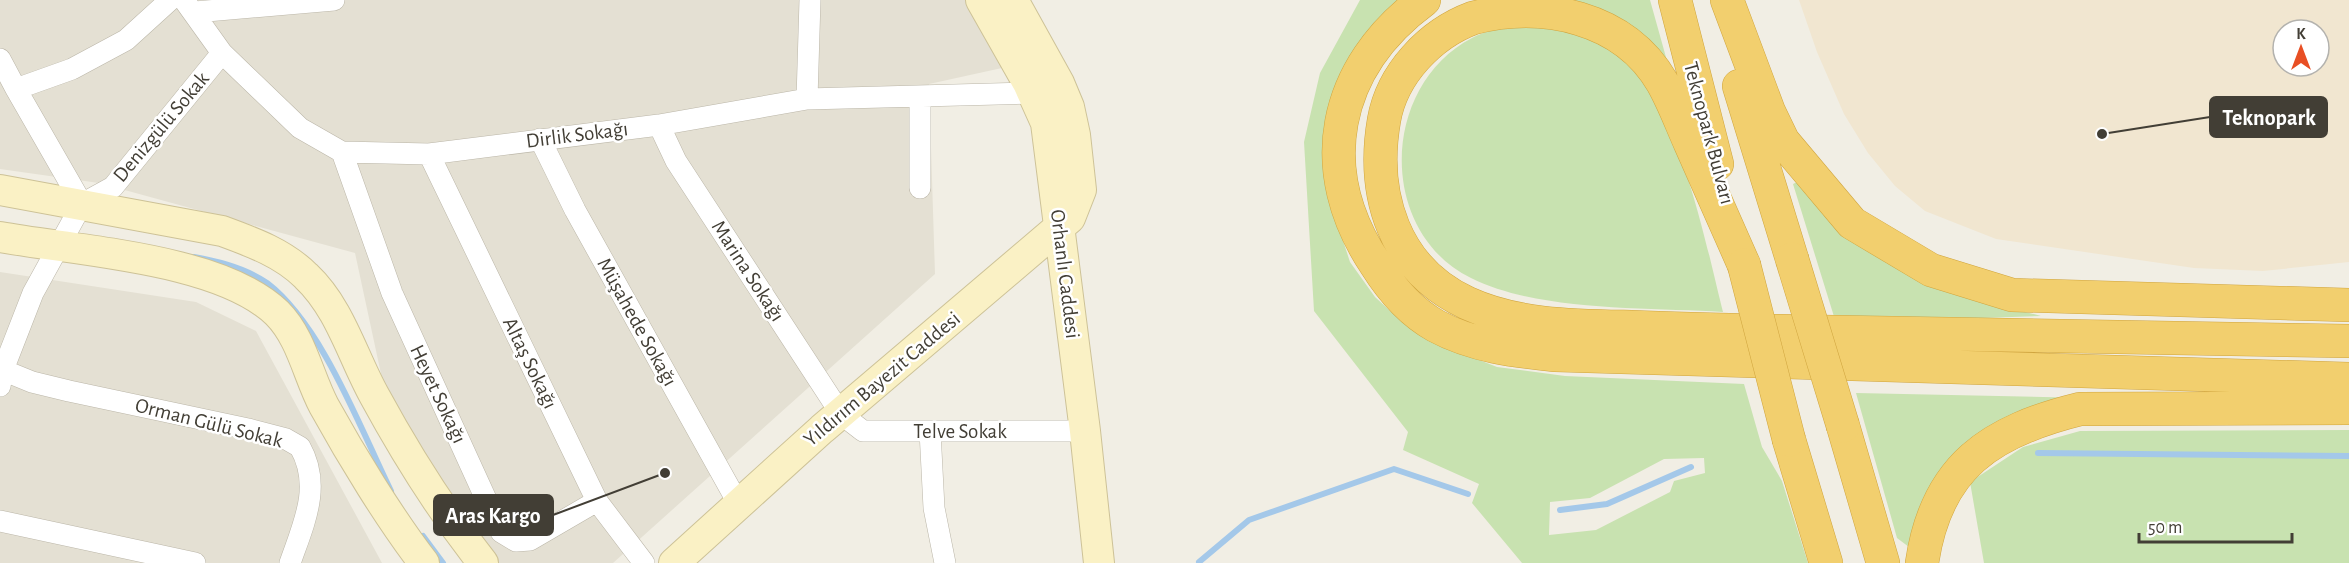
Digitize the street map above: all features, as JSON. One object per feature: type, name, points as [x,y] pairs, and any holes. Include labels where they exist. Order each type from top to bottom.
[{"type":"highway","points":[[1424,0],[1380,44],[1361,71],[1341,120],[1337,162],[1341,185],[1355,229],[1383,276],[1418,314],[1458,337],[1510,350],[1555,355],[2349,379]]},
{"type":"highway","name":"Teknopark Bulvarı","points":[[1675,0],[1744,265]]},
{"type":"highway","name":"Teknopark Bulvarı","points":[[1716,0],[1734,72],[1883,563]]},
{"type":"highway","points":[[1727,0],[1769,112],[1784,141],[1852,223],[1931,270],[2012,295],[2349,305]]},
{"type":"highway","points":[[1826,563],[1789,440],[1744,265],[1661,81],[1622,38],[1576,13],[1549,8],[1524,6],[1477,16],[1457,24],[1434,40],[1414,58],[1389,100],[1382,145],[1383,199],[1389,220],[1408,253],[1430,279],[1467,303],[1492,312],[1518,319],[1582,326],[2349,341]]},
{"type":"highway","points":[[1922,563],[1936,511],[1944,491],[1958,473],[1978,452],[2005,434],[2037,419],[2080,409],[2349,408]]},
{"type":"street","points":[[16,89],[72,69],[126,40],[170,0]]},
{"type":"street","points":[[189,6],[334,0]]},
{"type":"street","points":[[807,99],[810,0]]},
{"type":"street","name":"Orhanlı Caddesi","points":[[981,0],[1046,123],[1085,431],[1099,563]]},
{"type":"street","name":"Orhanlı Caddesi","points":[[1013,0],[1059,83],[1069,107],[1075,135],[1081,190]]},
{"type":"street","name":"Dirlik Sokağı","points":[[189,6],[222,53],[300,128],[342,152],[429,154],[659,125],[807,99],[1032,93]]},
{"type":"street","name":"Denizgülü Sokak","points":[[82,204],[113,186],[222,53]]},
{"type":"street","points":[[0,60],[82,204]]},
{"type":"street","points":[[920,96],[920,188]]},
{"type":"street","name":"Marina Sokağı","points":[[659,125],[676,161],[841,414]]},
{"type":"street","name":"Müşahede Sokağı","points":[[540,140],[574,210],[738,503]]},
{"type":"street","name":"Heyet Sokağı","points":[[342,152],[392,293],[501,532],[516,541],[530,540],[597,501]]},
{"type":"street","name":"Altaş Sokağı","points":[[429,154],[597,501],[644,563]]},
{"type":"street","points":[[0,190],[222,231],[264,248],[307,276],[329,306],[353,346],[371,390],[408,456],[450,521],[483,563]]},
{"type":"street","name":"Yıldırım Bayezit Caddesi","points":[[674,563],[738,503],[1058,229],[1070,218],[1081,190]]},
{"type":"street","points":[[1,375],[33,293],[82,204]]},
{"type":"street","points":[[0,237],[58,248],[138,258],[210,276],[255,297],[278,314],[299,345],[324,406],[424,563]]},
{"type":"street","name":"Orman Gülü Sokak","points":[[1,375],[248,429],[286,439],[300,447],[312,475],[311,499],[290,563]]},
{"type":"street","name":"Telve Sokak","points":[[841,414],[863,431],[1085,431]]},
{"type":"street","points":[[930,431],[934,508],[945,563]]},
{"type":"street","points":[[0,521],[149,558],[195,563]]},
{"type":"shaded area","points":[[0,0],[199,0],[203,4],[231,0],[965,0],[1002,68],[929,84],[935,274],[613,563],[493,563],[389,411],[355,253],[99,183],[0,169]]},
{"type":"shaded area","points":[[1799,0],[2349,0],[2349,262],[2263,271],[2194,268],[1996,239],[1925,211],[1895,186],[1868,153],[1844,114],[1817,52]]},
{"type":"shaded area","points":[[0,272],[196,302],[256,331],[382,563],[0,563]]},
{"type":"green space","points":[[1360,0],[1403,0],[1379,23],[1332,207],[1350,262],[1375,297],[1400,320],[1431,341],[1497,367],[1565,376],[1744,384],[1762,447],[1782,481],[1808,563],[1522,563],[1472,503],[1479,484],[1403,450],[1408,432],[1314,311],[1304,142],[1320,73]],"holes":[[[1704,458],[1705,473],[1674,481],[1670,492],[1596,530],[1549,535],[1550,502],[1590,498],[1664,459]]]},
{"type":"green space","points":[[1540,0],[1650,0],[1669,68]]},
{"type":"green space","points":[[1515,24],[1553,26],[1574,31],[1614,51],[1637,73],[1656,102],[1686,172],[1723,312],[1594,306],[1528,297],[1498,289],[1471,278],[1440,256],[1419,228],[1406,195],[1402,159],[1406,123],[1420,89],[1442,60],[1472,38]]},
{"type":"green space","points":[[1803,179],[1954,293],[2041,316],[1836,323],[1793,184]]},
{"type":"green space","points":[[1856,393],[2090,398],[2032,409],[1985,428],[1941,472],[1913,550],[1897,538]]},
{"type":"green space","points":[[2349,430],[2349,563],[1984,563],[1970,482],[2023,447],[2080,431]]},
{"type":"waterway","points":[[194,257],[222,263],[250,274],[267,283],[287,301],[305,324],[338,379],[391,491]]},
{"type":"waterway","points":[[2038,453],[2349,456]]},
{"type":"waterway","points":[[1560,510],[1607,504],[1691,467]]},
{"type":"waterway","points":[[1199,562],[1249,520],[1394,469],[1468,494]]},
{"type":"waterway","points":[[423,536],[443,563]]},
{"type":"place","name":"Teknopark","points":[[2102,134]]},
{"type":"place","name":"Aras Kargo","points":[[665,473]]}]
